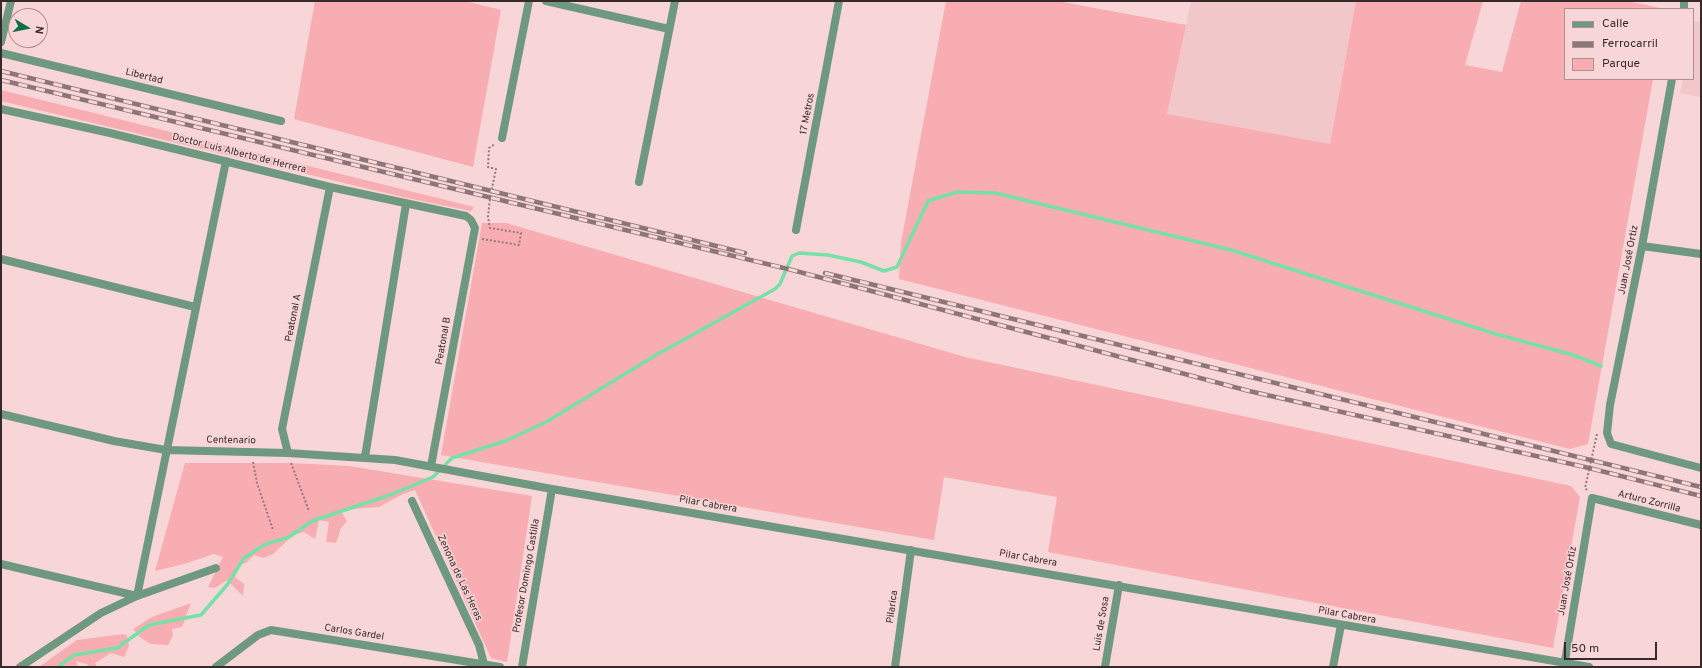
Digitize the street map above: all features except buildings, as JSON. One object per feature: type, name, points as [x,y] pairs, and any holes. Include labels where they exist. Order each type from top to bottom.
[{"type":"street","points":[[1,42],[11,1]]},
{"type":"street","points":[[502,138],[529,1]]},
{"type":"street","points":[[546,1],[669,29]]},
{"type":"street","points":[[639,182],[675,1]]},
{"type":"street","name":"17 Metros","points":[[796,230],[839,1]]},
{"type":"street","name":"Libertad","points":[[1,53],[281,121]]},
{"type":"street","name":"Juan José Ortiz","points":[[1672,80],[1642,246],[1610,405],[1607,433],[1611,444],[1701,468]]},
{"type":"street","name":"Doctor Luis Alberto de Herrera","points":[[1,109],[110,133],[330,187],[466,216],[471,220]]},
{"type":"street","points":[[137,596],[226,161]]},
{"type":"street","name":"Peatonal A","points":[[288,453],[282,429],[330,187]]},
{"type":"street","points":[[365,457],[406,204]]},
{"type":"street","name":"Peatonal B","points":[[433,466],[473,237],[474,228],[471,220]]},
{"type":"street","points":[[1642,246],[1701,254]]},
{"type":"street","points":[[1,259],[195,307]]},
{"type":"street","name":"Centenario","points":[[1,414],[114,441],[166,450],[251,451],[365,457],[433,466],[463,472]]},
{"type":"street","name":"Pilar Cabrera","points":[[463,472],[552,489],[1119,585],[1564,665],[1589,667]]},
{"type":"street","name":"Profesor Domingo Castilla","points":[[522,667],[552,489]]},
{"type":"street","name":"Juan José Ortiz","points":[[1564,665],[1592,498]]},
{"type":"street","name":"Arturo Zorrilla","points":[[1592,498],[1701,525]]},
{"type":"street","name":"Zenona de Las Heras","points":[[412,501],[479,645],[484,664]]},
{"type":"street","name":"Pilarica","points":[[895,667],[912,550]]},
{"type":"street","points":[[1,564],[137,596]]},
{"type":"street","points":[[20,667],[101,613],[137,596],[216,568]]},
{"type":"street","name":"Luis de Sosa","points":[[1105,667],[1119,585]]},
{"type":"street","points":[[1333,667],[1341,625]]},
{"type":"street","name":"Carlos Gardel","points":[[216,667],[258,635],[271,630],[500,667]]},
{"type":"path","points":[[473,237],[519,245],[521,233],[490,228],[488,217],[496,169],[488,167],[489,148],[502,138]]},
{"type":"path","points":[[1592,498],[1585,488],[1598,430]]},
{"type":"path","points":[[251,451],[257,483],[273,530]]},
{"type":"path","points":[[288,453],[309,511]]},
{"type":"shaded area","points":[[1191,1],[1356,1],[1330,144],[1167,114]]},
{"type":"shaded area","points":[[1694,21],[1701,22],[1701,97],[1680,93],[1683,80],[1694,80]]},
{"type":"green space","points":[[315,1],[465,1],[501,10],[473,167],[294,119]]},
{"type":"green space","points":[[946,1],[1057,1],[1186,25],[1167,114],[1330,144],[1356,1],[1483,1],[1465,65],[1502,72],[1521,1],[1627,1],[1661,8],[1564,8],[1564,80],[1653,80],[1588,444],[1570,449],[899,279],[901,243]]},
{"type":"green space","points":[[1,90],[474,207],[471,211],[407,198],[1,101]]},
{"type":"green space","points":[[482,223],[506,223],[965,357],[1571,486],[1580,497],[1553,648],[1048,552],[1057,497],[944,477],[934,540],[441,455]]},
{"type":"green space","points":[[185,463],[290,463],[349,466],[532,496],[507,662],[491,658],[415,490],[403,494],[379,507],[340,510],[347,521],[341,528],[336,543],[326,542],[329,522],[319,520],[315,539],[304,532],[293,535],[273,554],[263,558],[254,555],[246,563],[237,565],[235,577],[244,584],[243,596],[227,580],[215,588],[208,587],[223,557],[214,554],[155,571]]},
{"type":"green space","points":[[191,603],[182,627],[172,629],[173,635],[168,645],[151,644],[141,638],[133,629],[152,617]]},
{"type":"green space","points":[[124,634],[127,636],[129,646],[124,657],[111,653],[95,663],[97,667],[89,667],[87,664],[76,661],[78,667],[39,667],[77,640]]},
{"type":"waterway","points":[[58,667],[74,655],[117,648],[149,625],[201,615],[227,585],[244,558],[264,545],[289,537],[312,521],[390,495],[433,477],[452,458],[508,440],[548,421],[656,355],[775,289],[780,284],[792,256],[799,253],[828,255],[861,262],[884,271],[897,267],[928,201],[957,192],[995,193],[1231,250],[1496,334],[1573,355],[1601,366]]},
{"type":"railway","points":[[1,71],[745,253]]},
{"type":"railway","points":[[1,80],[792,270],[1249,391],[1589,468],[1701,496]]},
{"type":"railway","points":[[825,273],[1701,487]]}]
